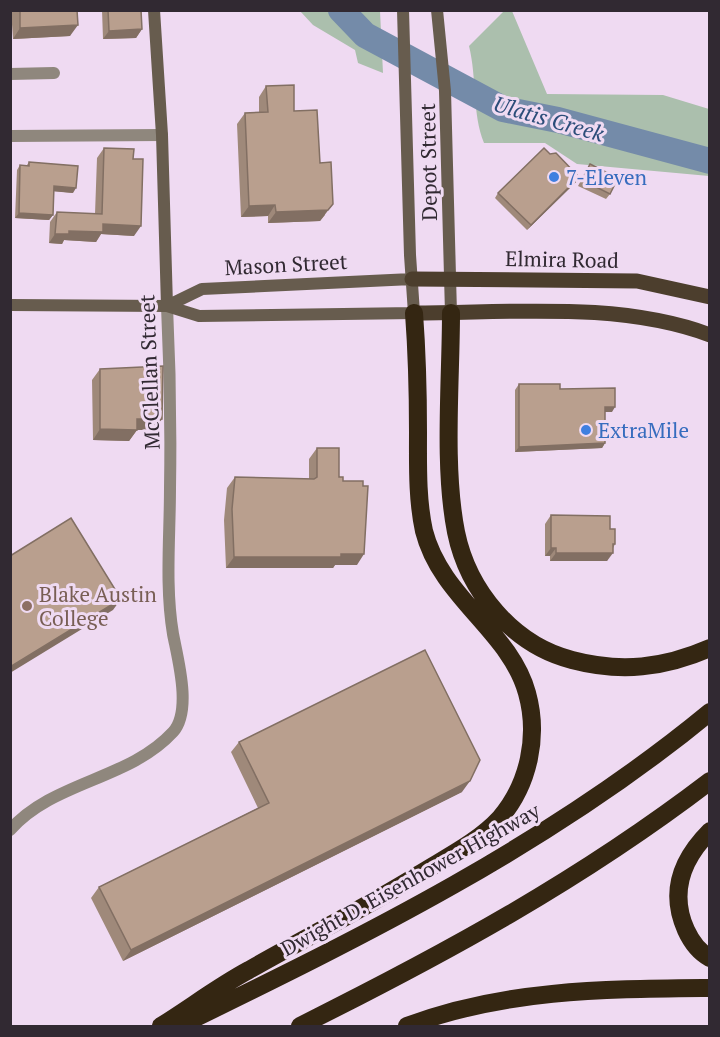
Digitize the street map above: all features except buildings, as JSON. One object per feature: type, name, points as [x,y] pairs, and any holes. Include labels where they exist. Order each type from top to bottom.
[{"type":"highway","points":[[451,313],[451,479],[456,532],[466,566],[478,588],[500,617],[533,645],[560,657],[593,666],[619,669],[653,667],[684,659],[710,648]]},
{"type":"highway","points":[[161,1026],[247,971],[396,889],[475,839],[499,818],[518,793],[532,743],[532,719],[522,678],[511,658],[459,597],[438,564],[425,533],[418,473],[418,356],[414,314]]},
{"type":"highway","name":"Dwight D. Eisenhower Highway","points":[[179,1026],[378,927],[499,860],[599,794],[710,712]]},
{"type":"highway","points":[[300,1026],[484,932],[623,843],[710,781]]},
{"type":"highway","points":[[710,831],[696,845],[683,867],[677,889],[680,917],[690,939],[710,958]]},
{"type":"highway","points":[[407,1026],[465,1008],[555,993],[607,988],[710,988]]},
{"type":"main road","name":"McClellan Street","points":[[154,10],[162,135],[166,306]]},
{"type":"main road","name":"Depot Street","points":[[404,10],[414,314]]},
{"type":"main road","name":"Depot Street","points":[[437,10],[446,91],[451,313]]},
{"type":"main road","name":"Elmira Road","points":[[412,279],[637,281],[710,297]]},
{"type":"main road","name":"Mason Street","points":[[166,306],[202,289],[412,279]]},
{"type":"main road","name":"Mason Street","points":[[10,305],[166,306],[199,316],[414,314]]},
{"type":"main road","points":[[414,314],[612,314],[649,317],[710,335]]},
{"type":"street","points":[[10,74],[54,73]]},
{"type":"street","points":[[10,136],[162,135]]},
{"type":"street","name":"McClellan Street","points":[[10,830],[35,806],[148,753],[174,730],[182,708],[181,682],[171,620],[170,378],[166,306]]},
{"type":"green space","points":[[300,11],[380,11],[383,73],[358,63],[355,50],[313,25]]},
{"type":"green space","points":[[504,11],[512,11],[547,94],[663,95],[709,109],[709,176],[577,164],[545,143],[484,143],[476,108],[469,46]]},
{"type":"waterway","name":"Ulatis Creek","points":[[341,10],[365,35],[503,109],[558,120],[710,161]]},
{"type":"place","name":"7-Eleven","points":[[554,177]]},
{"type":"place","name":"ExtraMile","points":[[586,430]]},
{"type":"place","name":"Blake Austin College","points":[[27,606]]}]
